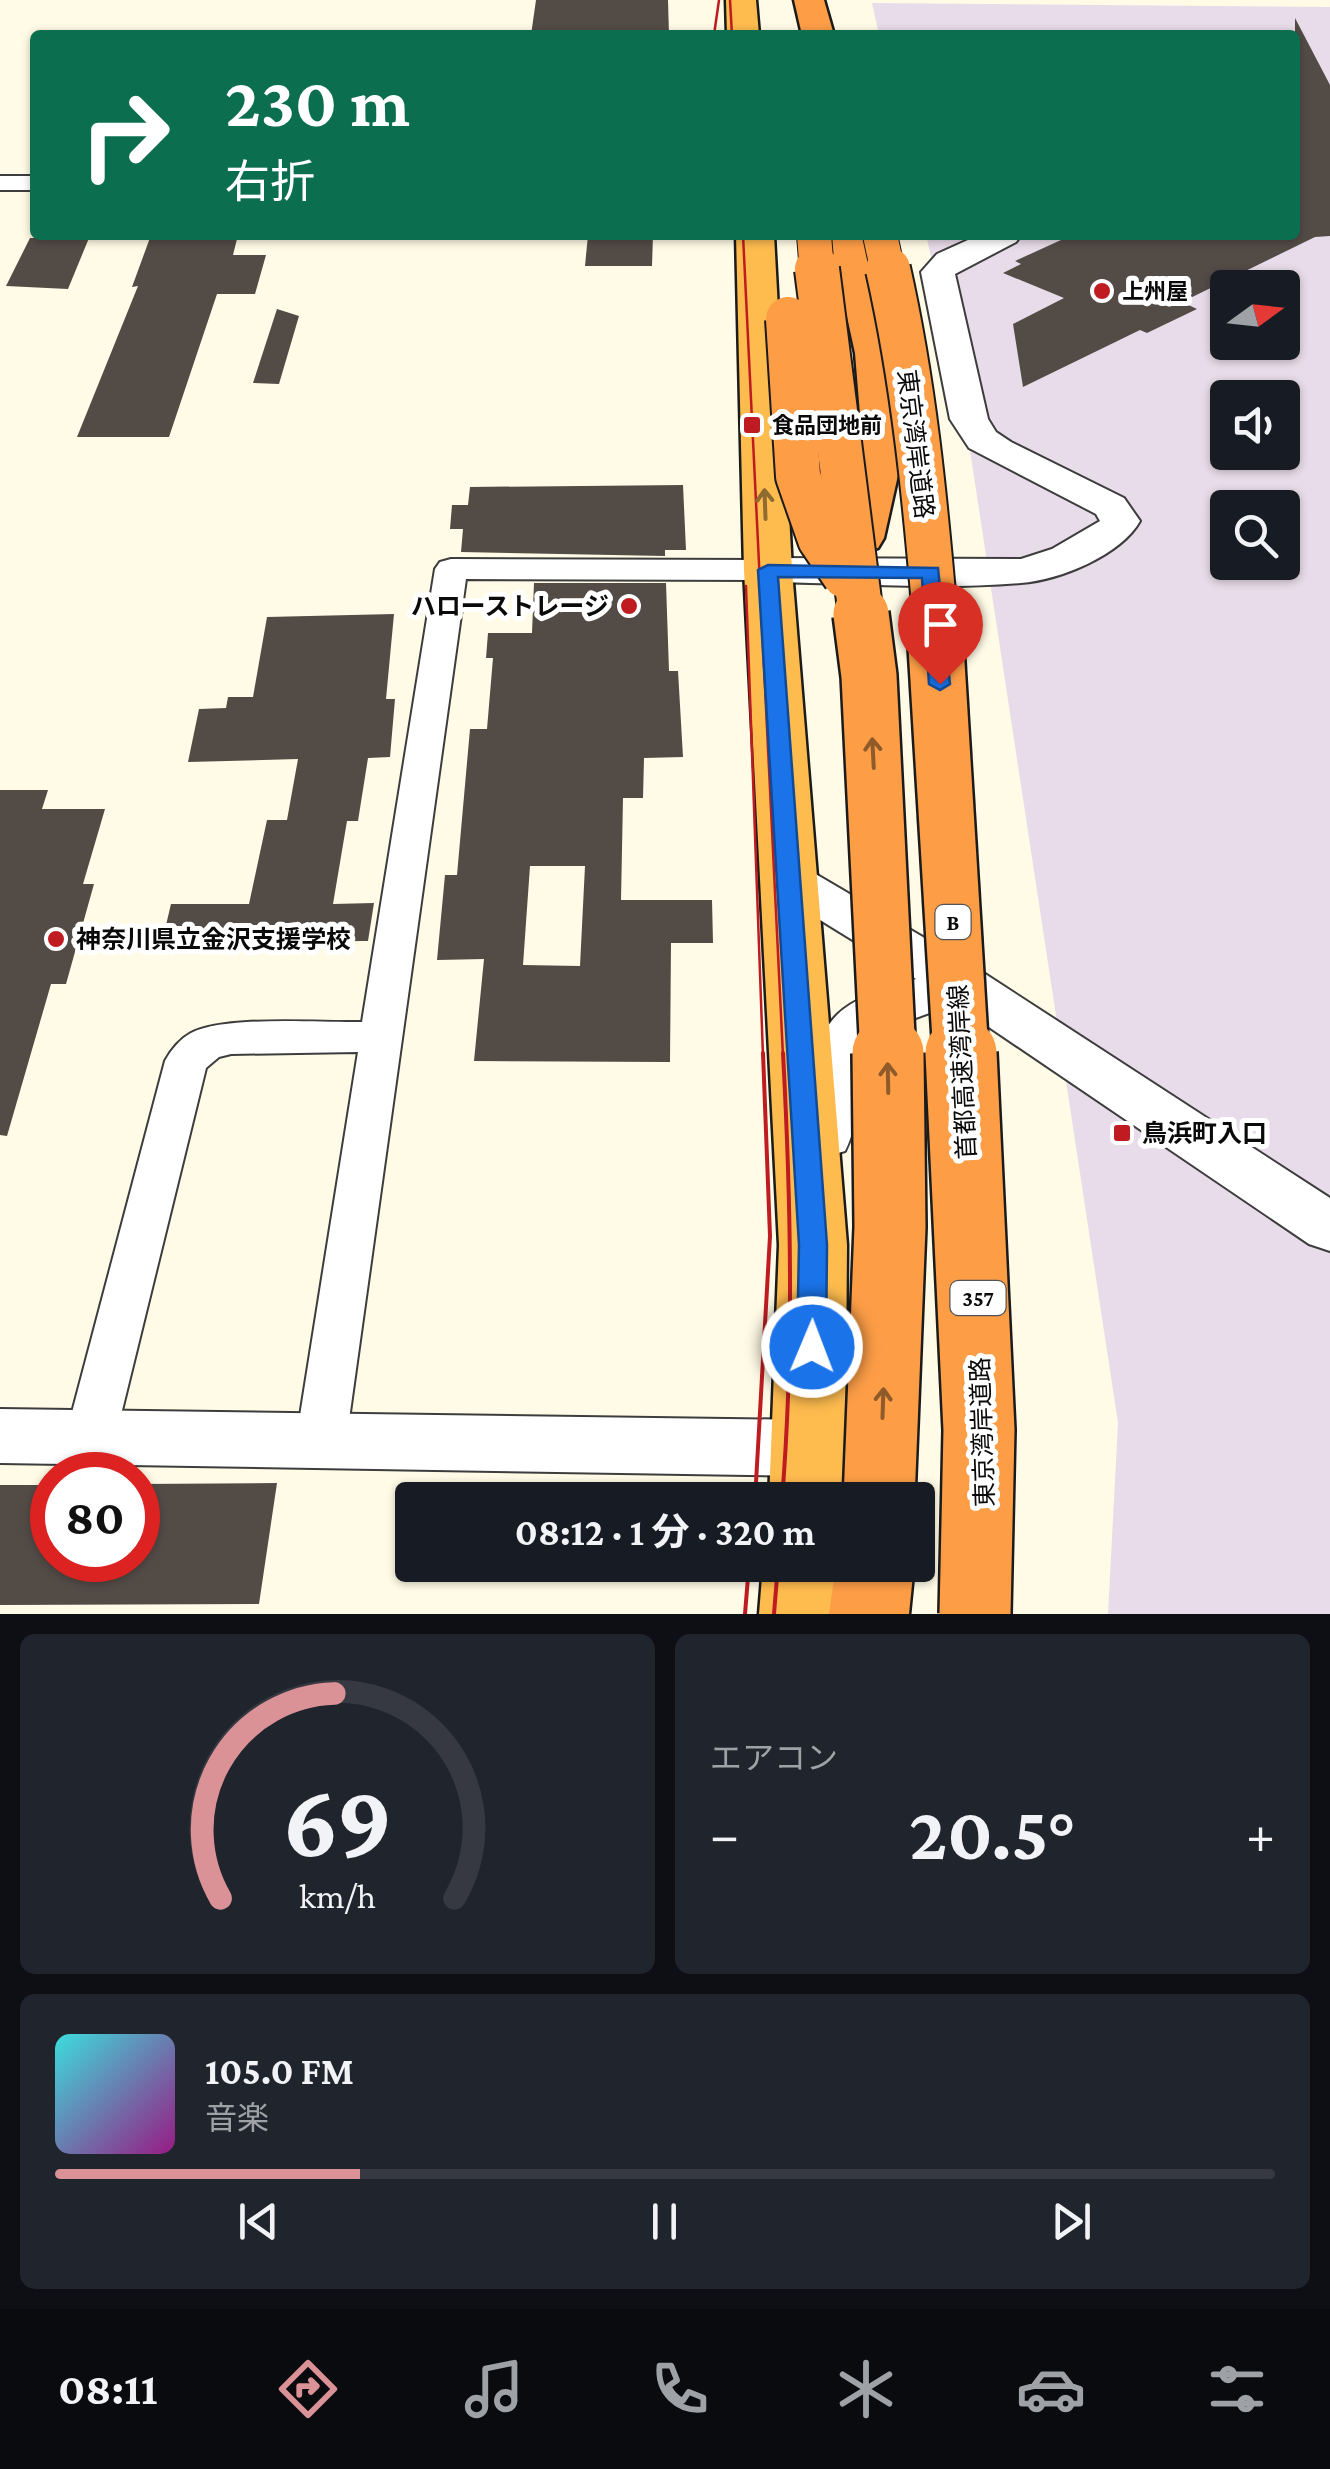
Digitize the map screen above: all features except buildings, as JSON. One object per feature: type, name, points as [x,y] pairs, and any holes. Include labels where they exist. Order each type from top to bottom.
[{"type":"highway","points":[[741,0],[743,30]]},
{"type":"highway","points":[[811,0],[820,30]]},
{"type":"highway","points":[[755,240],[768,570],[813,1245],[808,1474]]},
{"type":"highway","points":[[785,240],[798,476],[820,539],[859,598]]},
{"type":"highway","points":[[803,240],[797,262],[820,475],[859,598]]},
{"type":"highway","points":[[814,240],[825,354],[859,598]]},
{"type":"highway","points":[[825,240],[856,445],[859,598],[887,992],[890,1228],[879,1482]]},
{"type":"highway","points":[[835,240],[878,467]]},
{"type":"highway","points":[[849,240],[876,353],[884,440],[859,598]]},
{"type":"highway","name":"東京湾岸道路","points":[[881,240],[903,342],[932,572],[961,983],[984,1440],[985,1614]]},
{"type":"highway","name":"首都高速湾岸線","points":[[881,240],[905,344],[923,479],[940,682],[979,1430],[975,1614]]},
{"type":"highway","points":[[799,1614],[801,1582]]},
{"type":"highway","points":[[869,1614],[873,1582]]},
{"type":"street","points":[[0,183],[30,183]]},
{"type":"street","points":[[322,1441],[451,570],[1038,569],[1109,534],[1120,521],[1118,513],[1100,499],[982,440],[969,420],[938,272],[948,261],[994,240]]},
{"type":"street","points":[[790,880],[961,983],[1330,1228]]},
{"type":"street","points":[[813,1245],[831,1084],[842,1044],[866,1019],[961,983]]},
{"type":"street","points":[[90,1439],[186,1061],[206,1044],[231,1039],[382,1036]]},
{"type":"street","points":[[0,1436],[322,1441],[808,1474]]},
{"type":"shaded area","points":[[872,3],[1330,7],[1330,1614],[1108,1614],[1118,1423],[959,378],[927,240],[1300,240],[1300,30],[878,30]]},
{"type":"tram line","points":[[715,30],[719,0]]},
{"type":"tram line","points":[[730,0],[732,30]]},
{"type":"tram line","points":[[743,240],[783,1056]]},
{"type":"tram line","points":[[746,586],[763,1056]]},
{"type":"tram line","points":[[756,1482],[770,1236],[763,1053]]},
{"type":"tram line","points":[[783,1053],[790,1276],[783,1482]]},
{"type":"tram line","points":[[745,1614],[748,1582]]},
{"type":"tram line","points":[[774,1614],[777,1582]]},
{"type":"place","name":"上州屋","points":[[1102,291]]},
{"type":"place","name":"食品団地前","points":[[752,425]]},
{"type":"place","name":"ハローストレージ","points":[[629,606]]},
{"type":"place","name":"神奈川県立金沢支援学校","points":[[56,939]]},
{"type":"place","name":"鳥浜町入口","points":[[1122,1133]]},
{"type":"route","points":[[812,1347],[813,1245],[768,570],[932,572],[940,684]]}]
